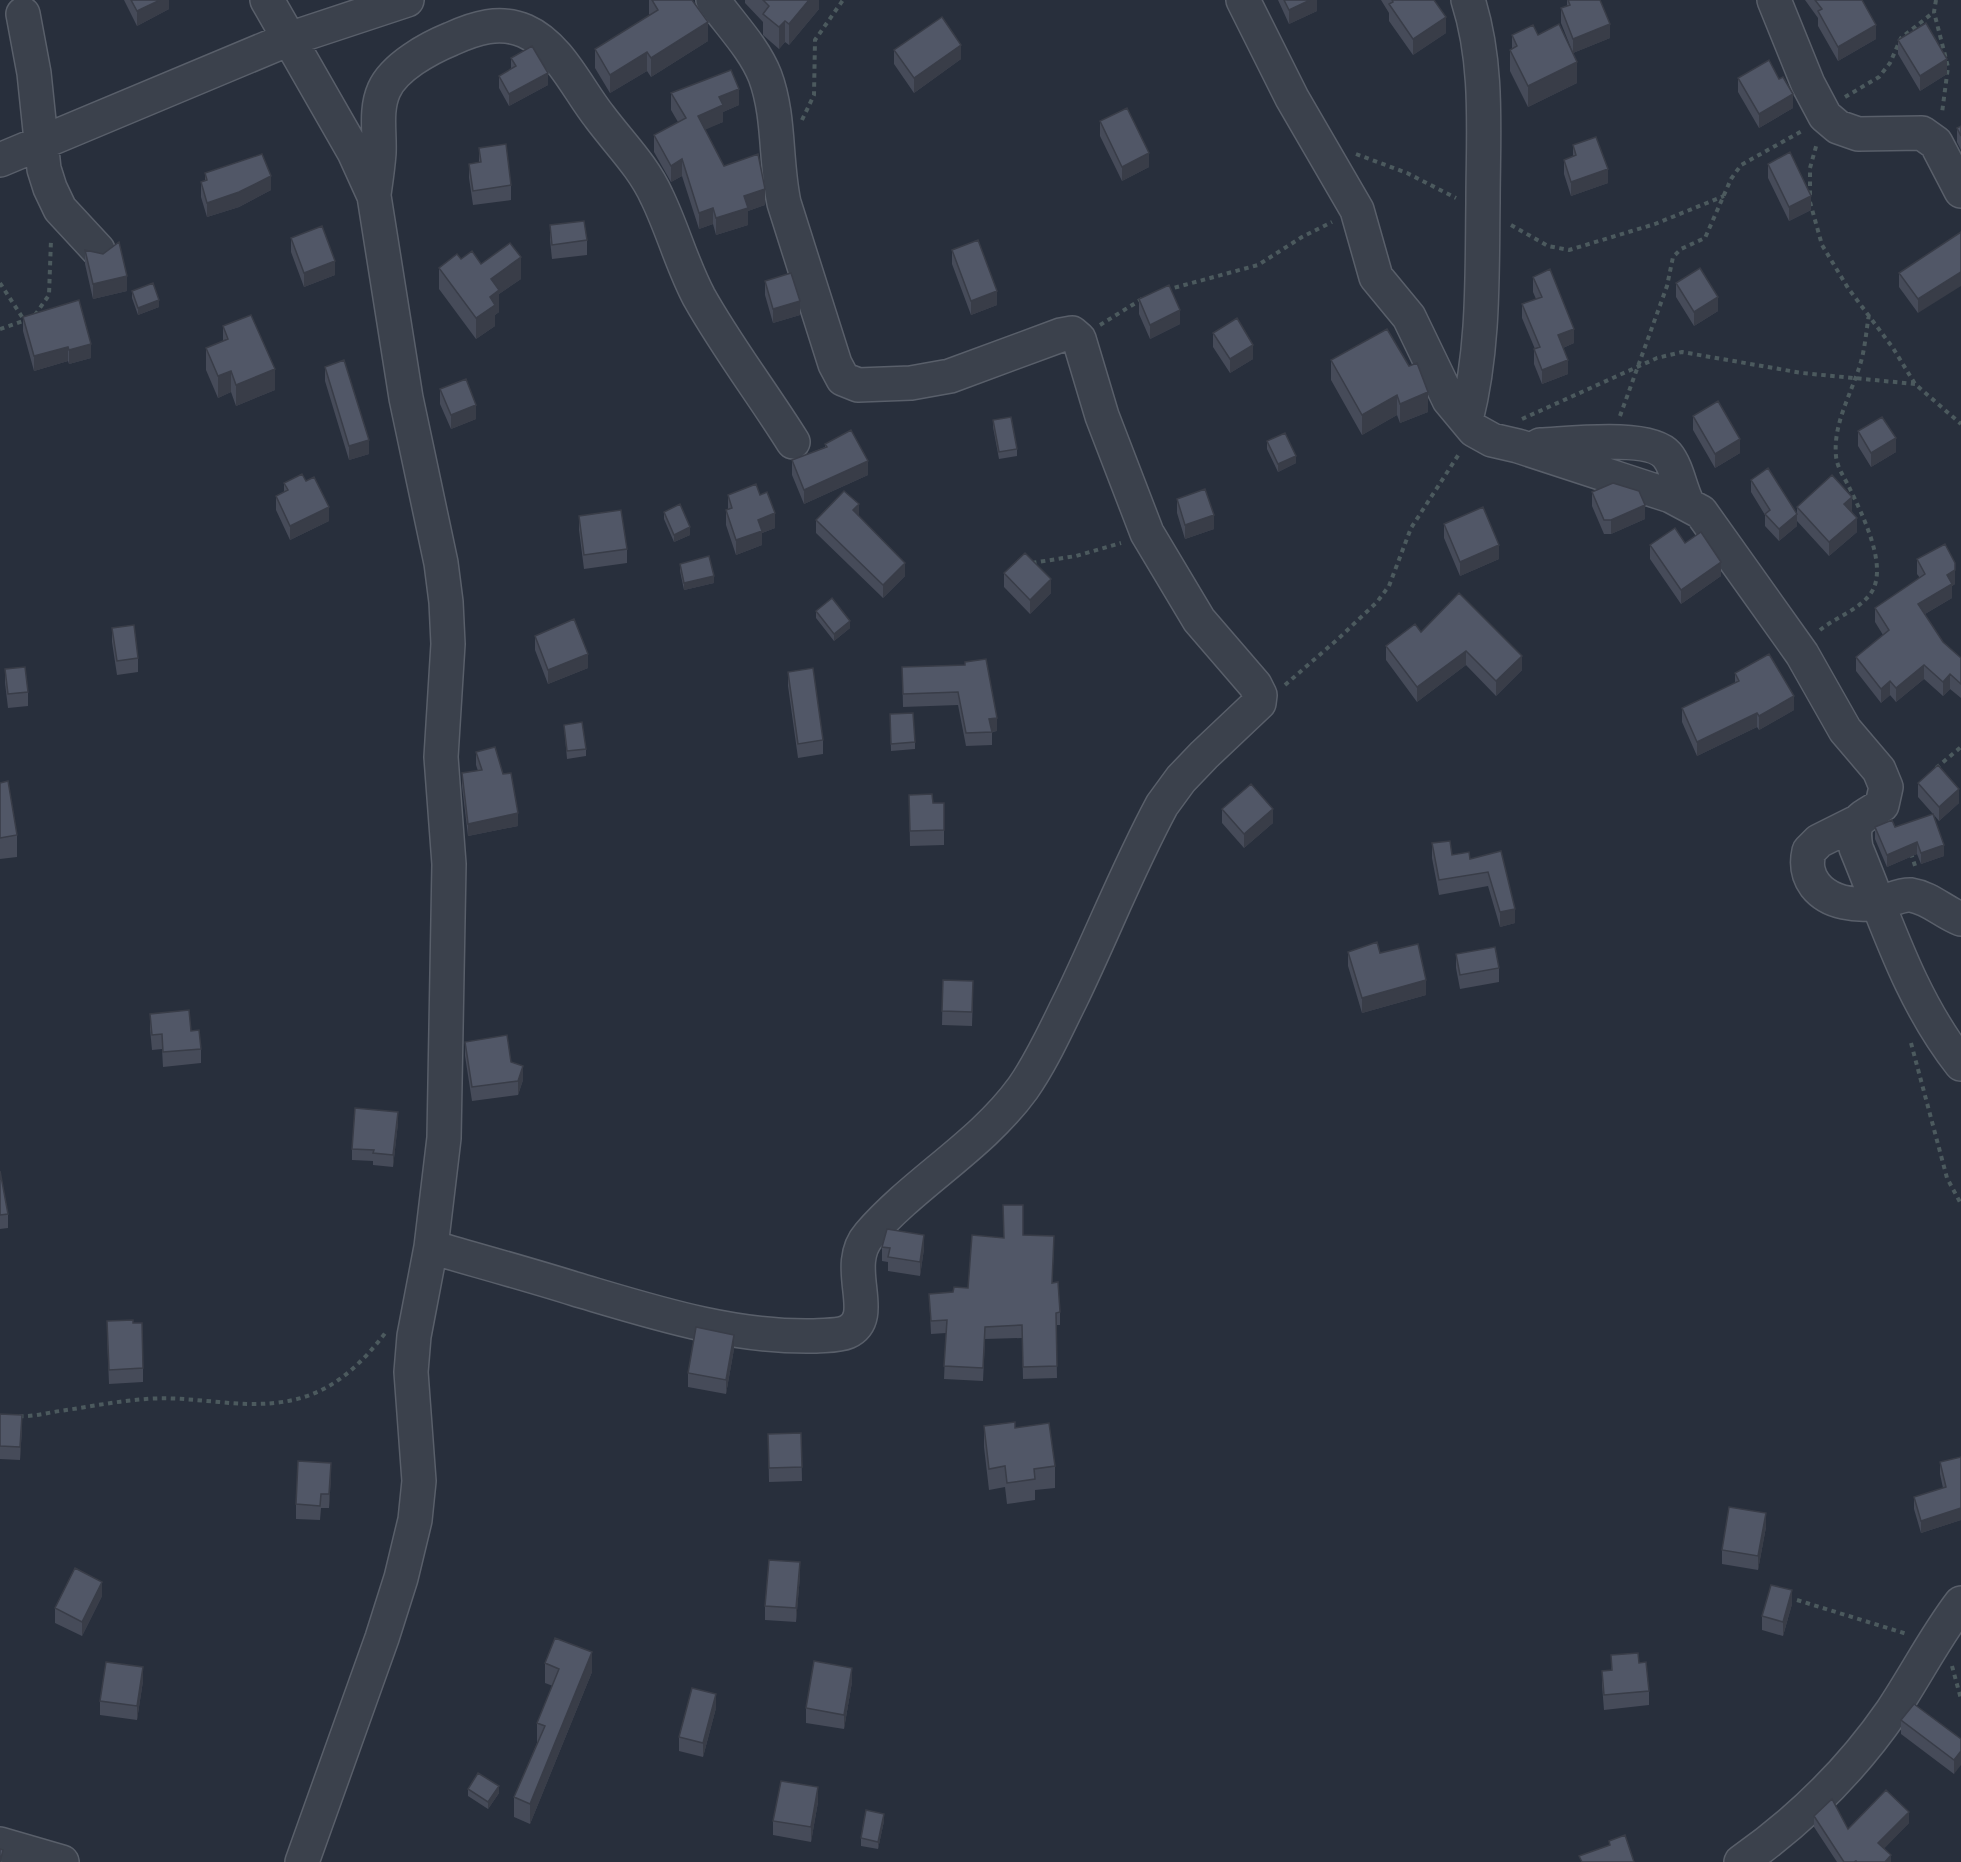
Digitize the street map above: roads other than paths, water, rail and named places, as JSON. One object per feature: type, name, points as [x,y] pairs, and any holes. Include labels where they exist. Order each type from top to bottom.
[{"type":"street","points":[[267,0],[354,152],[374,195],[406,398],[441,563],[447,602],[441,757],[449,864],[446,1090],[444,1138],[431,1247],[414,1336],[411,1372],[419,1481],[415,1520],[401,1578],[382,1638],[302,1862]]},
{"type":"street","points":[[0,160],[289,39],[407,0]]},
{"type":"street","points":[[431,1247],[694,1323],[764,1334],[798,1336],[846,1333],[856,1326],[861,1317],[856,1268],[859,1251],[867,1237],[915,1188],[994,1124],[1024,1086],[1054,1033],[1162,805],[1203,755],[1259,703],[1260,695],[1255,685],[1199,620],[1147,533],[1102,416],[1079,339],[1072,333],[950,376],[911,383],[858,385],[843,379],[835,364],[784,203],[778,176],[772,99],[764,74],[752,52],[712,0]]},
{"type":"street","points":[[1243,0],[1292,98],[1321,144],[1357,210],[1376,278],[1409,317],[1449,400],[1487,434],[1687,502],[1701,512],[1802,654],[1845,730],[1879,771],[1886,787],[1882,805],[1855,824],[1814,846],[1807,861],[1807,872],[1820,891],[1831,899],[1856,904],[1879,903],[1908,895],[1926,899],[1961,918]]},
{"type":"street","points":[[1468,0],[1478,33],[1482,71],[1482,213],[1477,368],[1487,434]]},
{"type":"street","points":[[1774,0],[1823,117],[1838,127],[1858,134],[1922,132],[1936,143],[1961,191]]},
{"type":"street","points":[[20,16],[34,73],[40,144],[50,188],[60,208],[98,250]]},
{"type":"street","points":[[374,195],[379,156],[378,116],[383,91],[391,79],[446,40],[471,30],[494,25],[525,31],[546,44],[644,173],[657,195],[682,265],[701,299],[793,442]]},
{"type":"street","points":[[1487,434],[1649,445],[1662,450],[1672,463],[1687,502]]},
{"type":"street","points":[[1855,824],[1853,832],[1856,848],[1902,965],[1920,1002],[1961,1064]]},
{"type":"street","points":[[1741,1862],[1765,1845],[1853,1762],[1892,1711],[1961,1603]]},
{"type":"street","points":[[0,1844],[62,1862]]}]
